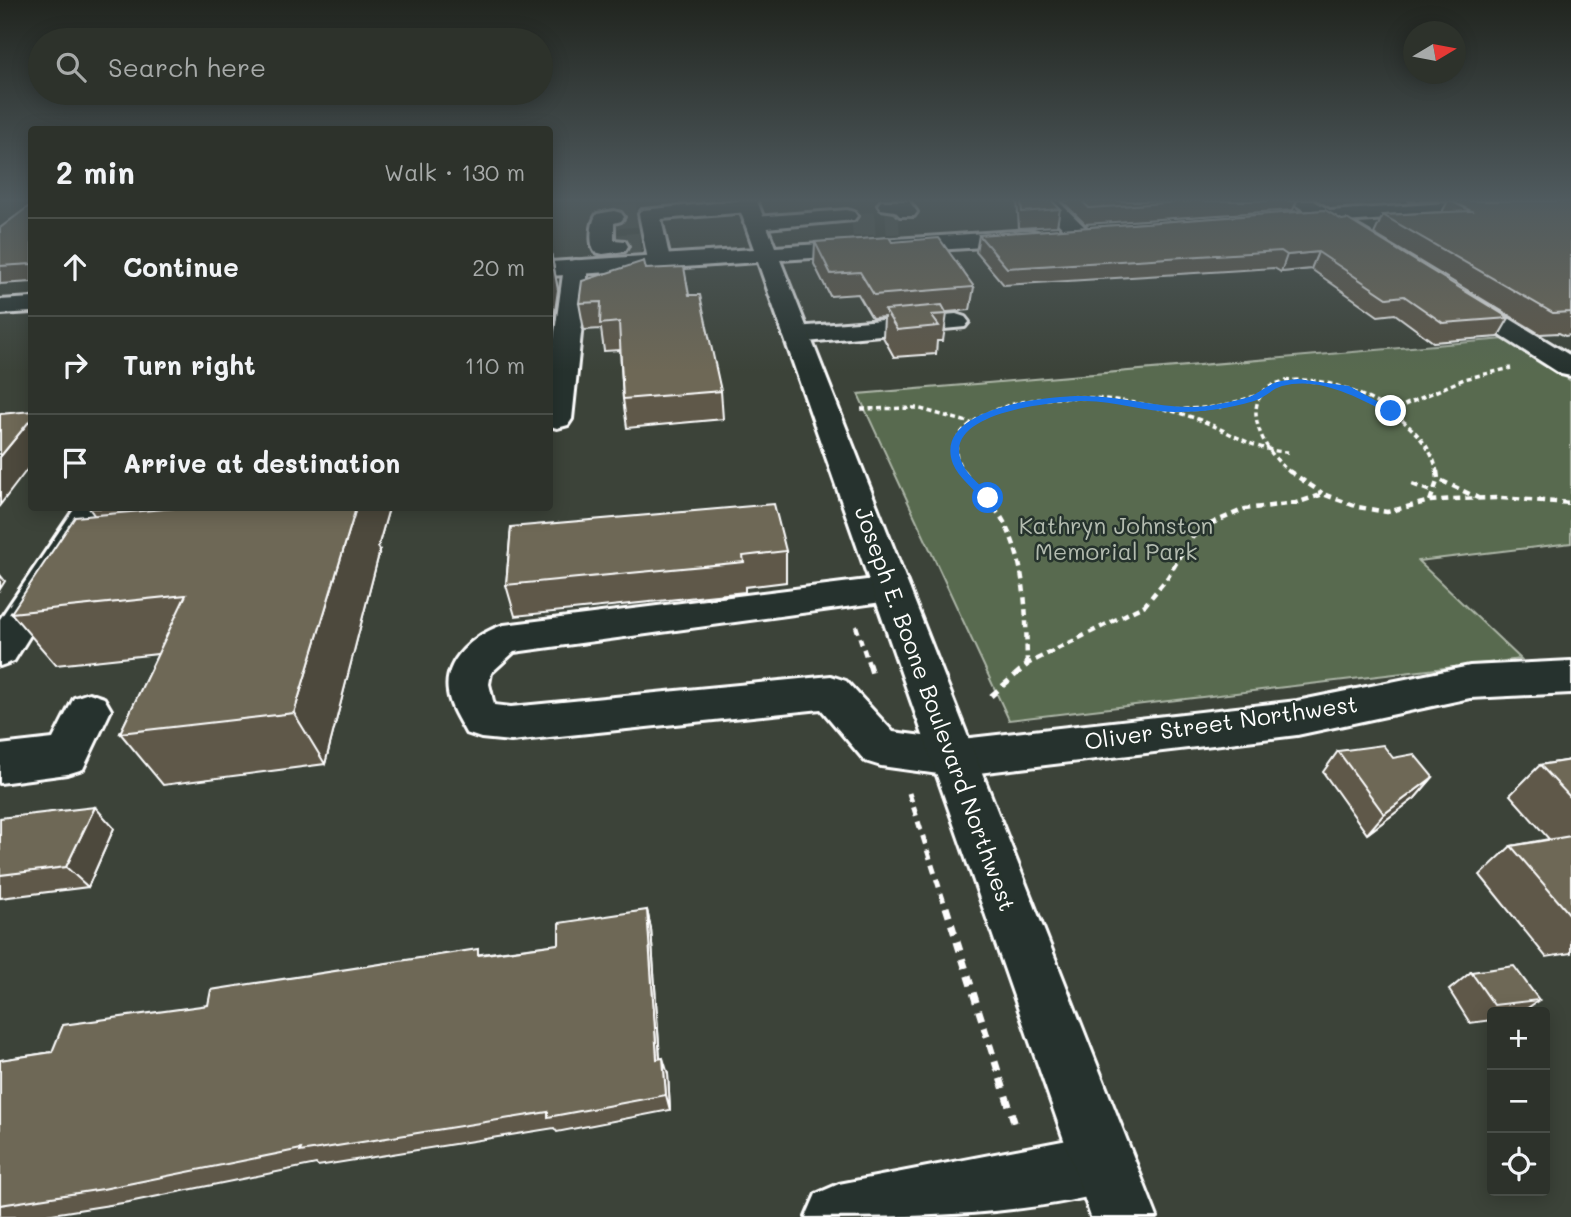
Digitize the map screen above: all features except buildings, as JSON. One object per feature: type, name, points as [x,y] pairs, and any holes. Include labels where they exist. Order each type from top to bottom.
[{"type":"main road","points":[[553,268],[576,267],[595,258]]},
{"type":"main road","name":"Joseph E. Boone Boulevard Northwest","points":[[768,258],[1114,1191]]},
{"type":"main road","points":[[557,419],[558,345],[576,267]]},
{"type":"main road","points":[[1444,289],[1570,367]]},
{"type":"main road","points":[[838,303],[852,331]]},
{"type":"main road","points":[[796,335],[956,322]]},
{"type":"main road","points":[[0,651],[90,511]]},
{"type":"main road","points":[[58,560],[99,556]]},
{"type":"main road","name":"Oliver Street Northwest","points":[[891,590],[504,639],[482,653],[467,680],[470,702],[481,720],[511,724],[831,692],[881,748],[953,758],[1297,718],[1470,682],[1571,677]]},
{"type":"main road","points":[[0,764],[67,756],[89,710]]},
{"type":"main road","points":[[839,1217],[1114,1191]]},
{"type":"path","points":[[1391,411],[1447,383],[1483,372],[1519,368]]},
{"type":"path","points":[[1167,410],[1219,407],[1263,394],[1278,384],[1315,382],[1355,391],[1410,425],[1424,443],[1438,471],[1438,480],[1430,501]]},
{"type":"path","points":[[1263,394],[1256,407],[1257,430],[1272,454],[1292,473],[1323,494],[1358,507],[1387,512],[1430,501],[1479,498],[1571,503]]},
{"type":"path","points":[[1027,664],[1023,597],[1011,539],[988,498],[958,466],[954,447],[958,437],[971,423],[1005,408],[1061,399],[1105,399],[1167,410],[1201,421],[1272,454],[1290,452]]},
{"type":"path","points":[[860,409],[902,405],[923,407],[971,423]]},
{"type":"path","points":[[1438,480],[1479,498]]},
{"type":"path","points":[[1412,484],[1433,492]]},
{"type":"path","points":[[990,695],[1027,664],[1145,605],[1168,577],[1189,541],[1201,528],[1245,509],[1296,503],[1323,494]]},
{"type":"green space","name":"Kathryn Johnston Memorial Park","points":[[1505,339],[1571,381],[1571,543],[1418,561],[1521,659],[1009,720],[858,394]]},
{"type":"route","points":[[988,498],[958,466],[954,447],[958,437],[976,420],[1023,404],[1084,398],[1128,402],[1167,410],[1207,409],[1254,398],[1278,384],[1315,382],[1355,391],[1391,411]]}]
